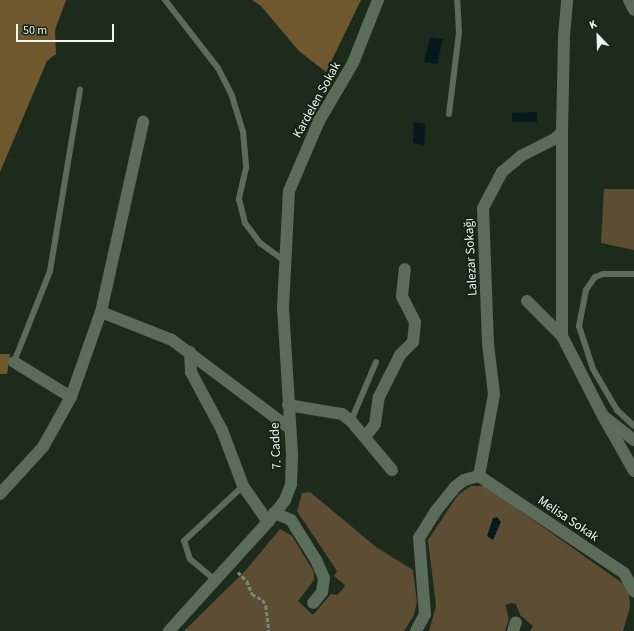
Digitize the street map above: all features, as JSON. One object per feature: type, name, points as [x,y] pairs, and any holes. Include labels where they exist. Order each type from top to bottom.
[{"type":"street","name":"Kardelen Sokak","points":[[289,216],[289,192],[303,155],[353,63],[378,0]]},
{"type":"street","points":[[562,336],[562,132],[564,36],[568,0]]},
{"type":"street","points":[[629,0],[634,10]]},
{"type":"street","points":[[0,494],[43,447],[71,397],[102,312],[143,122]]},
{"type":"street","name":"Lalezar Sokağı","points":[[479,476],[494,394],[488,344],[483,208],[502,172],[521,156],[555,139],[562,132]]},
{"type":"street","name":"7. Cadde","points":[[169,631],[271,517],[285,500],[291,484],[283,308],[289,216]]},
{"type":"street","points":[[365,437],[375,424],[379,396],[389,376],[400,355],[413,342],[415,322],[402,296],[405,269]]},
{"type":"street","points":[[527,301],[562,336],[603,416],[634,471]]},
{"type":"street","points":[[102,312],[172,340],[190,352],[289,428]]},
{"type":"street","points":[[190,352],[191,372],[222,430],[243,486],[271,517],[291,520],[316,560],[324,578],[322,592],[313,603]]},
{"type":"street","points":[[14,362],[71,397]]},
{"type":"street","points":[[288,405],[342,414],[351,420],[392,470]]},
{"type":"street","points":[[603,416],[634,440]]},
{"type":"street","points":[[416,631],[425,614],[419,538],[434,512],[455,487],[464,480],[479,476]]},
{"type":"street","name":"Melisa Sokak","points":[[479,476],[624,573],[634,591]]},
{"type":"lane","points":[[165,0],[218,68],[232,96],[243,131],[246,168],[239,199],[245,223],[260,243],[286,262]]},
{"type":"lane","points":[[449,114],[459,33],[457,0]]},
{"type":"lane","points":[[14,362],[50,271],[80,89]]},
{"type":"lane","points":[[634,274],[603,274],[595,276],[586,290],[579,326],[593,369],[617,410],[634,426]]},
{"type":"lane","points":[[351,420],[376,362]]},
{"type":"lane","points":[[215,580],[190,559],[184,541],[243,486]]},
{"type":"path","points":[[230,564],[247,581],[252,594],[263,600],[266,606],[269,631]]},
{"type":"shaded area","points":[[0,0],[66,0],[55,30],[56,54],[47,61],[0,172]]},
{"type":"shaded area","points":[[252,0],[361,0],[326,72],[299,51],[261,6]]},
{"type":"shaded area","points":[[430,37],[443,39],[437,64],[424,62]]},
{"type":"shaded area","points":[[537,112],[537,122],[512,122],[512,113]]},
{"type":"shaded area","points":[[414,122],[426,124],[424,145],[413,143]]},
{"type":"shaded area","points":[[604,189],[634,189],[634,250],[601,243]]},
{"type":"shaded area","points":[[0,354],[10,354],[7,374],[0,374]]},
{"type":"shaded area","points":[[471,486],[485,486],[625,585],[629,593],[630,607],[623,631],[530,631],[533,626],[520,615],[516,604],[511,603],[505,605],[509,619],[505,631],[429,631],[436,606],[428,540],[458,495]]},
{"type":"shaded area","points":[[310,492],[376,547],[413,570],[417,602],[414,615],[404,631],[184,631],[246,570],[280,529],[292,536],[314,572],[314,580],[298,601],[313,615],[331,594],[337,595],[343,589],[345,585],[334,576],[337,571],[297,511],[302,493]]},
{"type":"shaded area","points":[[497,517],[501,522],[493,540],[487,536],[493,518]]}]
